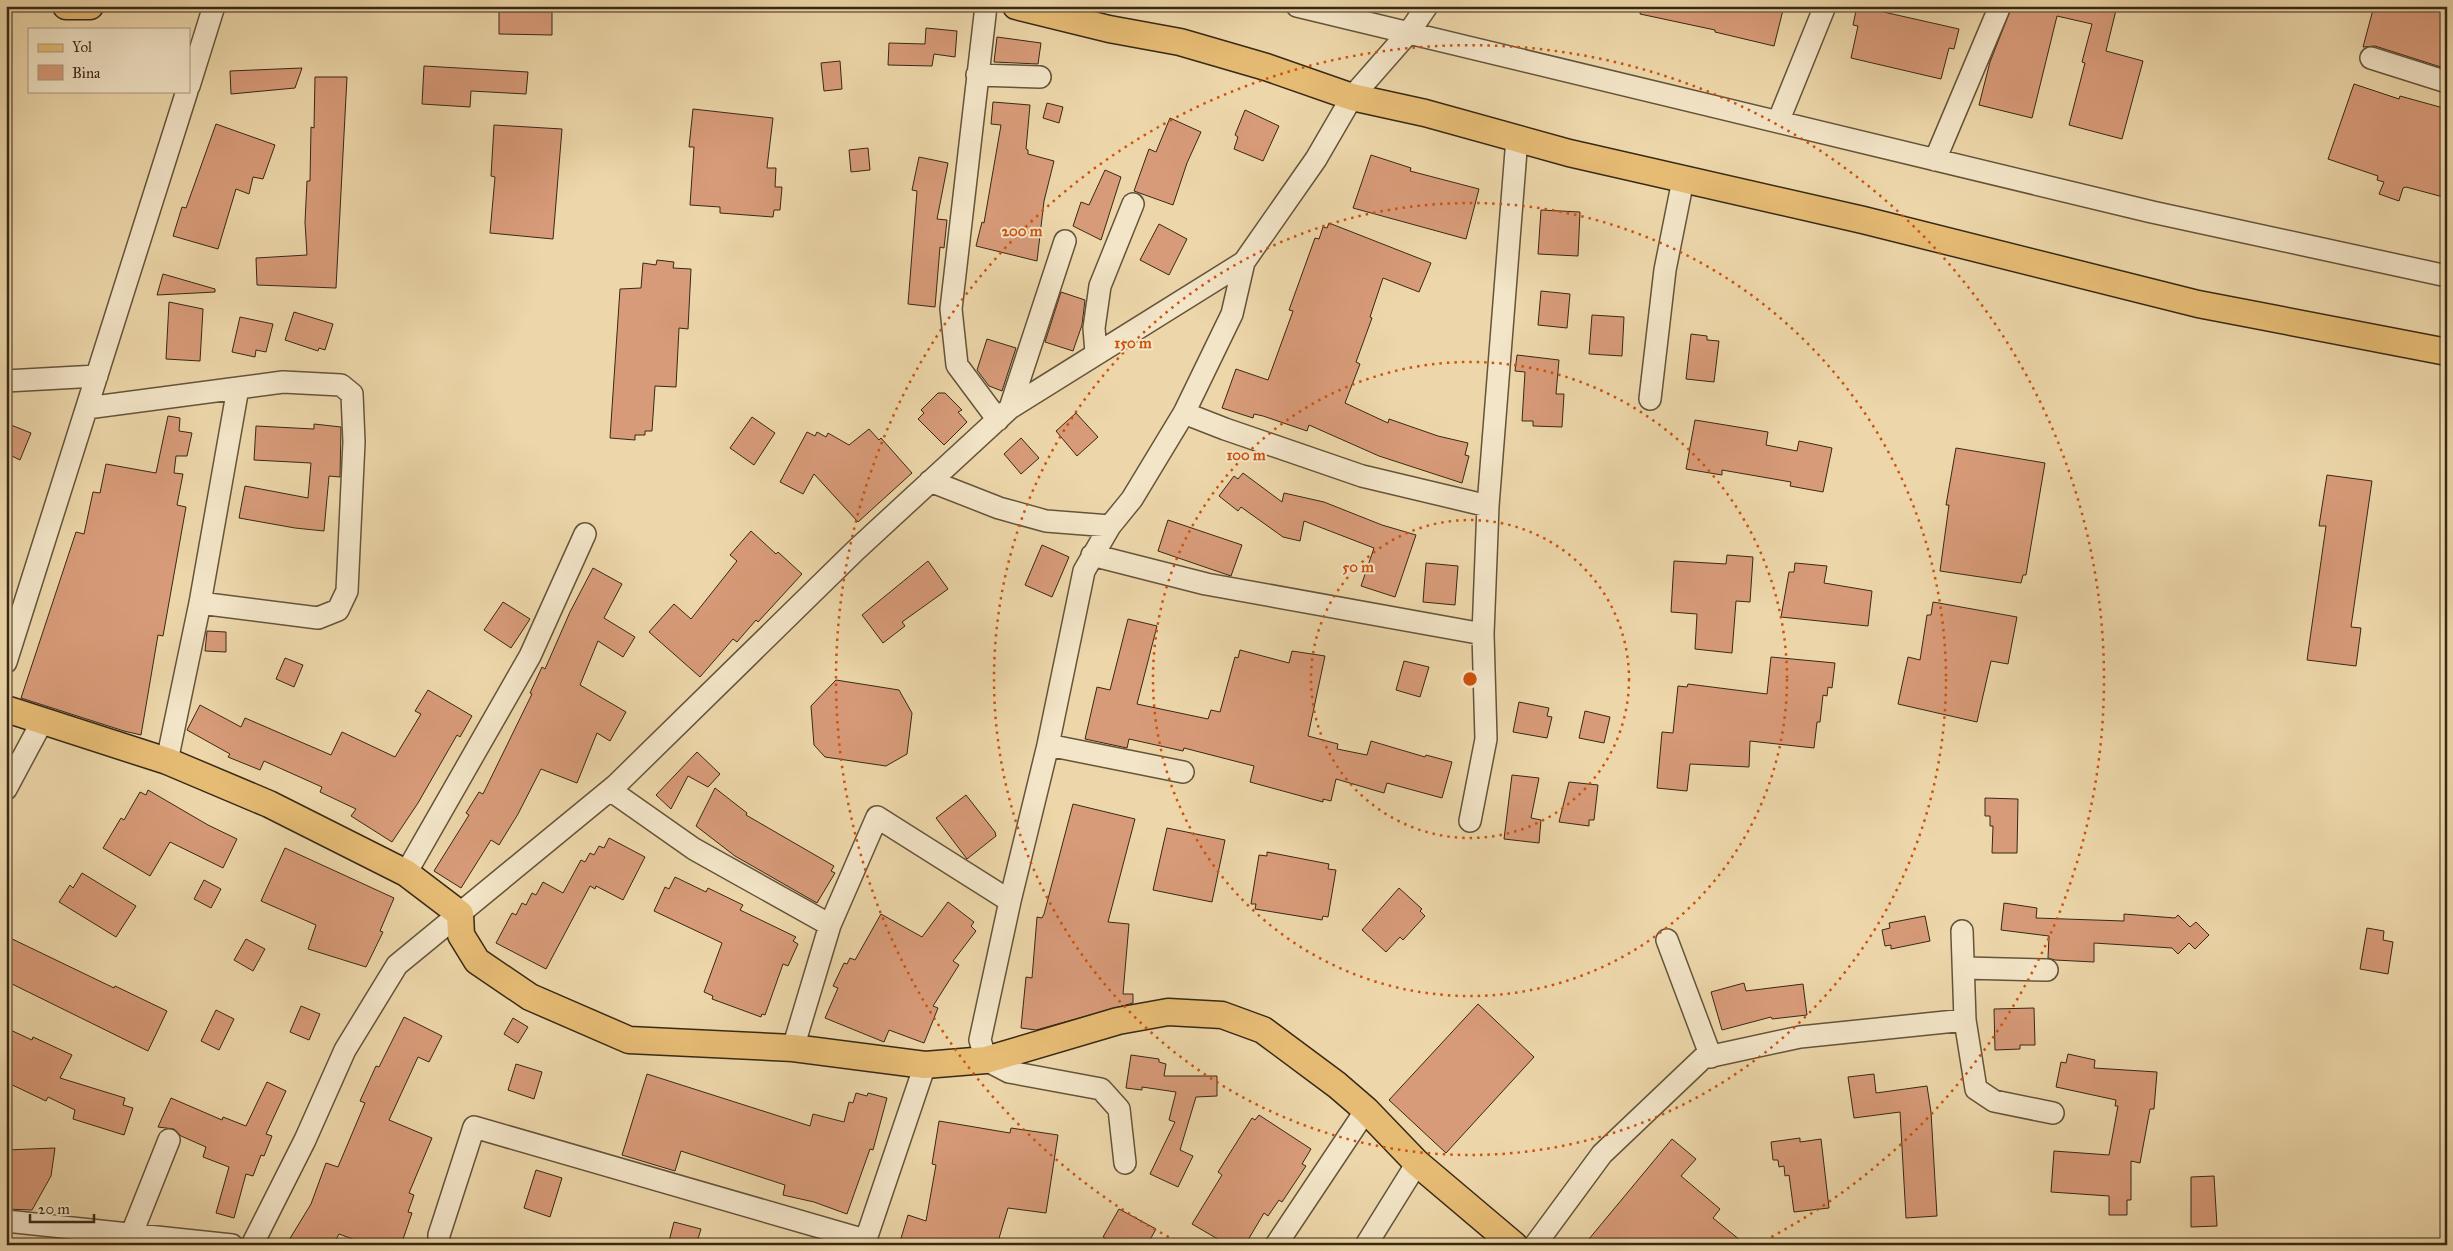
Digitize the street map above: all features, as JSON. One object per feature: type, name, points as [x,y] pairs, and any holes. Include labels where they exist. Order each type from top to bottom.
[{"type":"main road","points":[[66,6],[90,6]]},
{"type":"main road","points":[[1016,6],[1109,29],[1180,42],[1266,67],[1352,97],[1425,113],[1683,180],[1863,220],[2198,304],[2446,348]]},
{"type":"main road","points":[[6,709],[167,761],[269,804],[406,873],[460,914],[461,935],[478,961],[530,997],[629,1040],[793,1048],[925,1066],[986,1060],[1118,1021],[1168,1012],[1222,1015],[1263,1030],[1338,1085],[1366,1110],[1417,1163],[1514,1245]]},
{"type":"street","points":[[190,83],[214,6]]},
{"type":"street","points":[[986,6],[977,75],[965,206],[951,309],[957,365],[1004,414]]},
{"type":"street","points":[[1297,6],[2152,212],[2447,276]]},
{"type":"street","points":[[1125,1163],[1119,1109],[1101,1090],[1008,1072],[986,1060],[980,1040],[1010,901],[1048,744],[1084,571],[1110,526],[1132,499],[1184,413],[1232,314],[1244,262],[1316,160],[1352,97],[1408,32],[1427,6]]},
{"type":"street","points":[[1778,122],[1825,6]]},
{"type":"street","points":[[1935,160],[2000,6]]},
{"type":"street","points":[[2371,58],[2447,82]]},
{"type":"street","points":[[977,75],[1040,77]]},
{"type":"street","points":[[6,662],[187,92]]},
{"type":"street","points":[[1470,821],[1486,739],[1483,634],[1488,506],[1518,138]]},
{"type":"street","points":[[1650,399],[1665,270],[1683,180]]},
{"type":"street","points":[[1096,353],[1094,328],[1100,286],[1133,204]]},
{"type":"street","points":[[1004,414],[1065,241]]},
{"type":"street","points":[[252,1245],[304,1140],[345,1050],[397,965],[610,790],[763,639],[930,481],[1004,414],[1096,353],[1244,262]]},
{"type":"street","points":[[6,381],[97,376]]},
{"type":"street","points":[[87,408],[284,382],[341,385],[352,394],[354,442],[347,591],[338,610],[318,618],[200,603]]},
{"type":"street","points":[[167,761],[200,603],[238,388]]},
{"type":"street","points":[[1184,413],[1224,429],[1362,476],[1488,506]]},
{"type":"street","points":[[930,481],[999,508],[1046,521],[1110,526]]},
{"type":"street","points":[[406,873],[530,656],[585,534]]},
{"type":"street","points":[[1092,555],[1206,584],[1483,634]]},
{"type":"street","points":[[6,789],[43,720]]},
{"type":"street","points":[[1048,744],[1183,772]]},
{"type":"street","points":[[610,790],[694,849],[830,925]]},
{"type":"street","points":[[793,1048],[830,925],[877,817],[1010,901]]},
{"type":"street","points":[[1962,931],[1965,968],[1965,1020],[1976,1089],[1994,1101],[2053,1113]]},
{"type":"street","points":[[1667,940],[1711,1056]]},
{"type":"street","points":[[1965,968],[2047,970]]},
{"type":"street","points":[[1535,1245],[1602,1154],[1703,1058],[1800,1037],[1965,1020]]},
{"type":"street","points":[[439,1245],[439,1235],[474,1127],[865,1243],[925,1066]]},
{"type":"street","points":[[1276,1245],[1366,1110]]},
{"type":"street","points":[[132,1233],[168,1140]]},
{"type":"street","points":[[1366,1245],[1417,1163]]},
{"type":"street","points":[[6,1221],[94,1237],[132,1233],[232,1245]]},
{"type":"building","points":[[1641,6],[1784,6],[1774,46],[1715,32],[1715,30],[1640,14]]},
{"type":"building","points":[[1857,6],[1959,29],[1954,49],[1949,48],[1941,79],[1851,58],[1858,26],[1853,25]]},
{"type":"building","points":[[2012,6],[2117,6],[2106,51],[2143,61],[2122,139],[2069,125],[2085,63],[2082,62],[2092,24],[2057,16],[2032,118],[1979,105],[1990,62]]},
{"type":"building","points":[[2374,6],[2447,6],[2447,69],[2375,46],[2363,47]]},
{"type":"building","points":[[499,12],[552,12],[552,35],[499,34]]},
{"type":"building","points":[[926,28],[957,31],[955,57],[934,54],[932,66],[888,65],[889,43],[925,44]]},
{"type":"building","points":[[997,37],[1041,43],[1038,64],[994,62]]},
{"type":"building","points":[[840,61],[842,89],[824,91],[821,63]]},
{"type":"building","points":[[424,66],[528,72],[526,94],[471,91],[470,107],[422,104]]},
{"type":"building","points":[[302,68],[295,88],[231,94],[230,71]]},
{"type":"building","points":[[315,77],[347,77],[336,288],[257,285],[256,258],[307,255],[305,222],[307,181],[310,181],[311,127],[314,128]]},
{"type":"building","points":[[2354,84],[2399,99],[2400,96],[2447,109],[2447,198],[2406,187],[2403,188],[2399,201],[2379,194],[2384,182],[2377,180],[2378,176],[2328,159]]},
{"type":"building","points":[[993,102],[1030,105],[1026,149],[1028,154],[1054,161],[1044,201],[1037,261],[976,246],[982,222],[984,223],[1001,125],[991,124]]},
{"type":"building","points":[[1047,103],[1063,107],[1059,123],[1043,118]]},
{"type":"building","points":[[693,109],[773,118],[767,168],[776,168],[775,187],[782,187],[780,210],[774,210],[773,217],[720,213],[720,207],[690,205],[694,147],[689,147]]},
{"type":"building","points":[[1245,110],[1279,126],[1263,161],[1234,149],[1238,137],[1235,135]]},
{"type":"building","points":[[1170,118],[1201,132],[1187,163],[1173,205],[1134,191],[1149,149],[1156,152]]},
{"type":"building","points":[[216,124],[275,145],[263,179],[253,177],[249,194],[236,189],[218,249],[173,236],[182,207],[186,208]]},
{"type":"building","points":[[494,125],[562,129],[553,239],[490,233],[495,177],[491,176]]},
{"type":"building","points":[[868,148],[870,170],[851,172],[849,150]]},
{"type":"building","points":[[1371,155],[1411,168],[1410,171],[1479,189],[1466,239],[1353,208]]},
{"type":"building","points":[[919,157],[948,163],[937,219],[947,220],[944,248],[940,247],[935,307],[908,304],[917,191],[912,190]]},
{"type":"building","points":[[1105,170],[1121,177],[1101,240],[1073,226],[1081,202],[1089,205]]},
{"type":"building","points":[[1541,210],[1580,212],[1578,256],[1538,254]]},
{"type":"building","points":[[1329,223],[1431,263],[1419,292],[1383,278],[1370,317],[1372,318],[1356,362],[1360,364],[1345,403],[1388,423],[1389,419],[1438,436],[1468,443],[1465,455],[1469,456],[1462,483],[1379,456],[1309,425],[1307,431],[1263,416],[1254,414],[1253,418],[1222,408],[1236,369],[1268,380],[1293,311],[1289,310],[1315,238],[1319,239],[1323,227],[1327,228]]},
{"type":"building","points":[[1159,224],[1187,239],[1169,275],[1140,260]]},
{"type":"building","points":[[657,260],[674,262],[673,268],[691,269],[688,329],[679,328],[676,387],[655,386],[652,431],[645,431],[645,435],[635,435],[635,440],[610,438],[620,289],[641,288],[643,263],[656,265]]},
{"type":"building","points":[[163,274],[215,289],[215,292],[157,295]]},
{"type":"building","points":[[1541,291],[1570,294],[1567,328],[1538,325]]},
{"type":"building","points":[[1061,292],[1085,300],[1082,325],[1073,351],[1045,342]]},
{"type":"building","points":[[169,302],[203,309],[200,361],[166,359]]},
{"type":"building","points":[[294,312],[333,324],[325,350],[319,348],[318,351],[285,340]]},
{"type":"building","points":[[1592,315],[1624,317],[1622,356],[1589,354]]},
{"type":"building","points":[[240,317],[273,324],[266,352],[256,350],[255,357],[232,352]]},
{"type":"building","points":[[1691,334],[1707,336],[1707,340],[1719,341],[1714,382],[1686,379]]},
{"type":"building","points":[[987,339],[1016,348],[1002,391],[989,386],[977,370]]},
{"type":"building","points":[[1517,355],[1559,360],[1556,394],[1564,394],[1562,427],[1533,426],[1533,421],[1522,421],[1525,372],[1515,371]]},
{"type":"building","points":[[938,393],[945,393],[962,410],[958,412],[967,422],[944,445],[918,419],[924,413],[921,410]]},
{"type":"building","points":[[1076,413],[1098,437],[1077,456],[1056,431]]},
{"type":"building","points":[[168,416],[180,418],[179,431],[192,433],[187,456],[176,456],[174,473],[183,474],[177,505],[186,507],[163,636],[158,635],[141,735],[21,698],[76,532],[84,534],[93,492],[100,493],[106,464],[156,473]]},
{"type":"building","points":[[752,417],[775,433],[754,465],[730,448]]},
{"type":"building","points":[[1695,420],[1768,432],[1766,445],[1797,451],[1799,441],[1832,448],[1823,492],[1790,486],[1791,482],[1722,470],[1722,475],[1686,469]]},
{"type":"building","points":[[6,423],[31,433],[20,460],[6,453]]},
{"type":"building","points":[[314,424],[341,427],[340,477],[329,476],[324,531],[239,518],[245,486],[308,498],[311,463],[254,460],[256,426],[314,429]]},
{"type":"building","points":[[869,429],[879,440],[881,438],[912,473],[858,522],[814,474],[803,494],[780,482],[807,432],[815,436],[817,432],[826,437],[828,433],[849,445]]},
{"type":"building","points":[[1021,438],[1039,458],[1021,474],[1004,454]]},
{"type":"building","points":[[1956,448],[2045,463],[2026,575],[2023,575],[2021,583],[1940,571],[1949,505],[1946,505]]},
{"type":"building","points":[[1243,473],[1282,502],[1284,493],[1324,502],[1382,525],[1416,535],[1395,597],[1361,586],[1374,548],[1304,521],[1300,541],[1283,537],[1241,507],[1238,511],[1219,496],[1234,476],[1238,479]]},
{"type":"building","points":[[2327,475],[2372,481],[2351,627],[2361,628],[2356,666],[2307,660],[2326,526],[2319,526]]},
{"type":"building","points":[[1168,520],[1242,545],[1231,576],[1158,551]]},
{"type":"building","points":[[751,531],[802,574],[737,642],[733,639],[700,677],[649,632],[674,604],[691,619],[737,561],[730,555]]},
{"type":"building","points":[[1042,545],[1069,557],[1052,597],[1025,585]]},
{"type":"building","points":[[1727,555],[1753,557],[1750,602],[1736,601],[1732,653],[1695,649],[1697,614],[1671,612],[1674,561],[1726,564]]},
{"type":"building","points":[[928,561],[948,589],[902,622],[905,626],[883,643],[862,615]]},
{"type":"building","points":[[1426,563],[1458,566],[1455,605],[1423,602]]},
{"type":"building","points":[[1795,563],[1827,566],[1824,583],[1872,591],[1868,626],[1781,617],[1789,572],[1794,572]]},
{"type":"building","points":[[593,568],[622,584],[604,618],[635,637],[623,657],[598,641],[580,685],[626,712],[610,741],[597,733],[577,783],[541,769],[518,814],[499,845],[491,840],[461,888],[434,871],[469,815],[466,813],[479,792],[483,794],[532,694],[530,693],[542,667],[545,669],[570,612]]},
{"type":"building","points":[[503,602],[530,619],[511,648],[484,630]]},
{"type":"building","points":[[1933,602],[2017,617],[2008,664],[1991,661],[1977,722],[1898,704],[1908,657],[1920,660],[1927,615],[1931,615]]},
{"type":"building","points":[[1128,619],[1157,626],[1137,704],[1208,719],[1211,710],[1220,712],[1235,657],[1238,658],[1240,650],[1289,663],[1292,651],[1325,656],[1308,736],[1338,744],[1337,749],[1367,755],[1371,741],[1425,757],[1426,755],[1452,762],[1442,798],[1387,783],[1384,793],[1336,779],[1331,801],[1323,799],[1323,802],[1250,782],[1254,766],[1184,748],[1183,751],[1129,739],[1127,748],[1085,739],[1097,687],[1110,690]]},
{"type":"building","points":[[207,631],[226,632],[226,652],[205,651]]},
{"type":"building","points":[[1771,657],[1835,663],[1832,688],[1828,687],[1827,696],[1823,695],[1820,722],[1817,722],[1814,748],[1750,741],[1749,767],[1690,764],[1687,791],[1657,788],[1662,732],[1673,733],[1678,686],[1687,687],[1688,684],[1767,694]]},
{"type":"building","points":[[285,658],[303,665],[294,687],[276,679]]},
{"type":"building","points":[[1404,661],[1429,667],[1420,697],[1396,690]]},
{"type":"building","points":[[836,680],[899,690],[912,713],[907,754],[886,766],[825,757],[814,745],[811,706]]},
{"type":"building","points":[[428,690],[472,716],[460,737],[457,735],[418,803],[392,842],[351,816],[356,809],[320,792],[322,787],[264,761],[260,770],[228,757],[230,754],[187,730],[200,705],[241,727],[245,718],[331,755],[342,732],[395,757],[421,714],[415,711]]},
{"type":"building","points":[[1519,702],[1549,708],[1547,716],[1552,717],[1547,738],[1513,732]]},
{"type":"building","points":[[1585,711],[1610,717],[1604,743],[1579,738]]},
{"type":"building","points":[[697,752],[720,774],[708,787],[688,776],[671,809],[656,795]]},
{"type":"building","points":[[1512,775],[1539,778],[1531,818],[1541,820],[1539,843],[1504,839]]},
{"type":"building","points":[[1569,782],[1598,785],[1594,820],[1589,820],[1589,826],[1559,822]]},
{"type":"building","points":[[715,788],[747,813],[746,815],[834,866],[831,871],[835,873],[817,903],[735,856],[696,826]]},
{"type":"building","points":[[148,790],[208,825],[237,839],[223,868],[170,842],[150,876],[103,848],[121,818],[124,820],[140,792],[146,795]]},
{"type":"building","points":[[966,795],[995,832],[996,836],[967,859],[936,818]]},
{"type":"building","points":[[1985,798],[2018,799],[2017,853],[1992,853],[1993,826],[1990,826],[1990,816],[1985,816]]},
{"type":"building","points":[[1073,804],[1135,819],[1108,922],[1129,924],[1123,994],[1133,994],[1133,1003],[1036,1030],[1021,1028],[1026,977],[1032,978],[1037,917],[1042,918],[1044,914]]},
{"type":"building","points":[[1167,828],[1225,840],[1212,902],[1153,890]]},
{"type":"building","points":[[609,838],[645,857],[623,900],[596,886],[595,889],[590,886],[546,969],[496,943],[512,913],[516,915],[522,903],[526,905],[532,893],[536,895],[543,882],[563,893],[581,860],[585,862],[590,853],[594,855],[599,846],[604,848]]},
{"type":"building","points":[[285,848],[394,898],[380,931],[383,932],[366,967],[308,949],[316,925],[261,901]]},
{"type":"building","points":[[1267,852],[1329,864],[1328,869],[1336,870],[1328,917],[1323,916],[1322,920],[1255,909],[1256,904],[1251,904],[1259,855],[1267,856]]},
{"type":"building","points":[[82,873],[136,906],[116,937],[59,902],[70,885],[73,888]]},
{"type":"building","points":[[675,877],[706,892],[708,888],[743,905],[740,910],[796,937],[793,941],[798,944],[788,966],[783,964],[765,1015],[762,1014],[761,1017],[712,999],[713,996],[704,992],[722,943],[654,911],[665,887],[669,889]]},
{"type":"building","points":[[204,880],[221,889],[211,908],[194,899]]},
{"type":"building","points":[[1399,888],[1422,909],[1420,911],[1425,916],[1403,940],[1400,937],[1386,952],[1362,930]]},
{"type":"building","points":[[948,902],[974,922],[971,926],[976,931],[953,961],[959,965],[933,1006],[938,1008],[924,1043],[889,1030],[884,1042],[825,1018],[838,988],[833,986],[844,963],[847,964],[850,958],[855,960],[881,914],[922,937]]},
{"type":"building","points":[[2004,903],[2037,908],[2036,918],[2124,921],[2124,914],[2175,918],[2178,915],[2190,927],[2196,922],[2209,935],[2195,949],[2189,943],[2178,954],[2172,948],[2094,943],[2094,962],[2055,960],[2048,958],[2049,936],[2001,930]]},
{"type":"building","points":[[1925,916],[1930,941],[1891,949],[1891,945],[1885,946],[1882,930],[1890,928],[1889,923]]},
{"type":"building","points":[[2367,928],[2384,931],[2383,940],[2393,942],[2388,974],[2360,969]]},
{"type":"building","points":[[6,936],[114,988],[115,986],[167,1011],[148,1051],[6,981]]},
{"type":"building","points":[[246,939],[265,949],[253,971],[234,960]]},
{"type":"building","points":[[1744,983],[1746,991],[1803,984],[1807,1015],[1772,1019],[1771,1017],[1722,1030],[1711,992]]},
{"type":"building","points":[[1478,1004],[1534,1057],[1446,1153],[1389,1100]]},
{"type":"building","points":[[301,1006],[320,1014],[309,1040],[290,1032]]},
{"type":"building","points":[[2034,1008],[2035,1045],[2020,1045],[2020,1049],[1995,1050],[1994,1009]]},
{"type":"building","points":[[216,1010],[234,1019],[219,1050],[201,1041]]},
{"type":"building","points":[[404,1017],[442,1036],[429,1062],[418,1057],[389,1120],[432,1138],[409,1193],[414,1195],[408,1212],[412,1213],[401,1245],[369,1245],[339,1234],[333,1245],[286,1245],[311,1204],[326,1163],[338,1167],[365,1103],[360,1101],[376,1066],[379,1067]]},
{"type":"building","points":[[513,1018],[528,1027],[518,1043],[504,1034]]},
{"type":"building","points":[[6,1028],[32,1040],[33,1037],[72,1055],[60,1078],[125,1098],[123,1105],[133,1108],[124,1135],[73,1119],[75,1110],[48,1097],[46,1101],[6,1082]]},
{"type":"building","points":[[2068,1054],[2095,1060],[2094,1068],[2157,1072],[2154,1109],[2150,1109],[2140,1163],[2131,1161],[2131,1200],[2127,1200],[2127,1215],[2109,1215],[2109,1196],[2051,1192],[2054,1151],[2109,1155],[2118,1106],[2115,1106],[2116,1100],[2056,1087],[2061,1062],[2066,1063]]},
{"type":"building","points":[[1131,1055],[1159,1059],[1159,1062],[1166,1064],[1164,1076],[1217,1076],[1217,1096],[1196,1097],[1180,1150],[1193,1156],[1178,1187],[1150,1174],[1175,1122],[1169,1120],[1176,1092],[1142,1087],[1142,1090],[1126,1088]]},
{"type":"building","points":[[516,1064],[542,1072],[534,1099],[508,1090]]},
{"type":"building","points":[[647,1074],[810,1126],[813,1114],[844,1122],[849,1102],[853,1103],[856,1093],[867,1096],[868,1093],[887,1098],[873,1150],[870,1149],[847,1214],[814,1202],[783,1195],[785,1185],[681,1151],[675,1171],[622,1155]]},
{"type":"building","points":[[1874,1074],[1876,1093],[1927,1086],[1931,1112],[1937,1216],[1906,1218],[1900,1112],[1854,1118],[1848,1077]]},
{"type":"building","points":[[267,1082],[286,1091],[266,1134],[272,1136],[264,1156],[261,1155],[253,1176],[246,1174],[234,1218],[216,1213],[229,1167],[203,1157],[206,1147],[181,1136],[174,1129],[158,1127],[171,1098],[222,1120],[223,1117],[246,1126]]},
{"type":"building","points":[[1259,1115],[1311,1149],[1302,1164],[1306,1166],[1282,1202],[1279,1200],[1268,1216],[1264,1213],[1245,1245],[1228,1245],[1192,1224],[1222,1175],[1218,1172],[1252,1118],[1255,1120]]},
{"type":"building","points":[[939,1121],[1010,1133],[1011,1128],[1058,1135],[1046,1213],[1008,1208],[997,1245],[899,1245],[908,1215],[926,1221],[936,1165],[932,1164]]},
{"type":"building","points":[[1800,1138],[1800,1142],[1821,1139],[1829,1208],[1794,1212],[1789,1175],[1785,1176],[1784,1166],[1779,1167],[1778,1160],[1773,1160],[1771,1142]]},
{"type":"building","points":[[1672,1139],[1696,1159],[1681,1176],[1720,1209],[1713,1218],[1746,1245],[1584,1245]]},
{"type":"building","points":[[55,1148],[51,1176],[32,1210],[6,1209],[6,1150]]},
{"type":"building","points":[[536,1170],[562,1178],[550,1217],[524,1208]]},
{"type":"building","points":[[2214,1176],[2217,1226],[2191,1227],[2191,1177]]},
{"type":"building","points":[[1119,1209],[1156,1229],[1147,1245],[1117,1245],[1103,1237]]},
{"type":"building","points":[[674,1222],[701,1229],[696,1245],[668,1245]]}]
